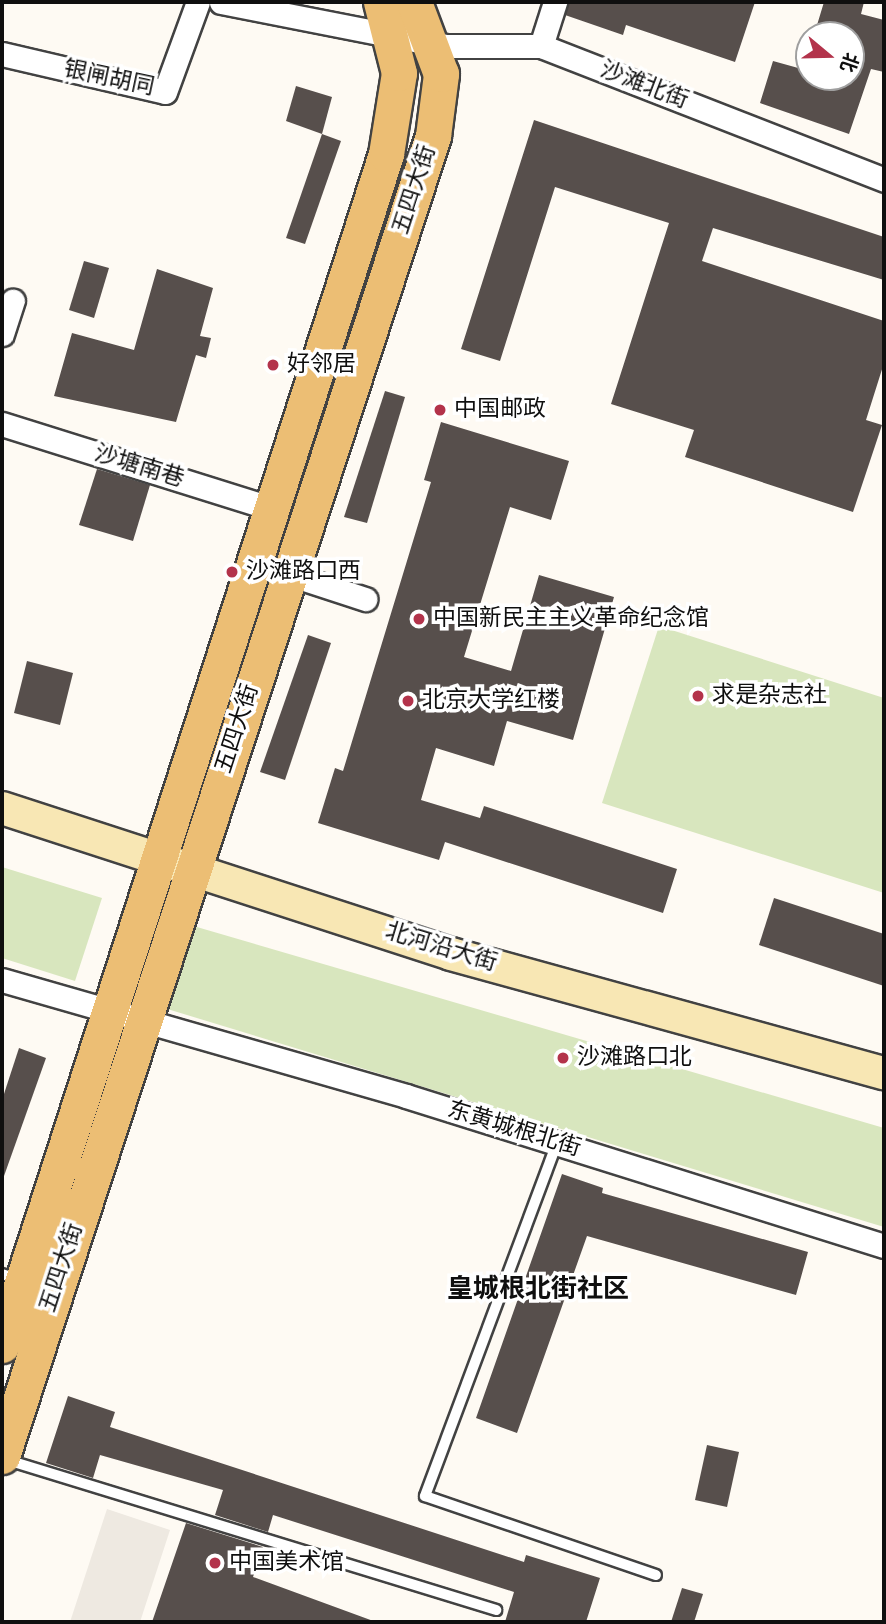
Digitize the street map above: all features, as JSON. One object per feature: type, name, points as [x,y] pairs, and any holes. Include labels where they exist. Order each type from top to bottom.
[{"type":"main road","name":"五四大街","points":[[274,569],[276,510],[389,145],[398,102],[394,38],[381,2]]},
{"type":"main road","name":"五四大街","points":[[2,1457],[126,1017],[274,569],[433,136],[441,74],[432,44],[414,2]]},
{"type":"main road","name":"北河沿大街","points":[[2,808],[178,860],[450,954],[884,1073]]},
{"type":"main road","name":"五四大街","points":[[2,1345],[12,1278],[126,1017],[125,972],[178,860]]},
{"type":"street","name":"银闸胡同","points":[[2,54],[165,92],[198,2]]},
{"type":"street","points":[[221,2],[394,38]]},
{"type":"street","points":[[541,46],[555,2]]},
{"type":"street","name":"沙滩北街","points":[[394,38],[432,44],[541,46],[884,180]]},
{"type":"street","points":[[2,334],[13,301]]},
{"type":"street","name":"沙塘南巷","points":[[2,424],[276,510]]},
{"type":"street","points":[[274,569],[365,600]]},
{"type":"street","name":"东黄城根北街","points":[[2,980],[557,1143],[884,1246]]},
{"type":"lane","points":[[557,1143],[425,1496],[656,1575]]},
{"type":"lane","points":[[2,1457],[496,1610]]},
{"type":"green space","points":[[659,626],[884,698],[884,893],[602,803]]},
{"type":"green space","points":[[2,867],[102,898],[75,981],[2,958]]},
{"type":"green space","points":[[190,925],[884,1128],[884,1227],[164,1008]]},
{"type":"shaded area","points":[[107,1509],[170,1530],[140,1622],[70,1622]]},
{"type":"building","points":[[569,2],[755,2],[735,62],[626,25],[623,35],[565,15]]},
{"type":"building","points":[[824,2],[864,2],[861,14],[884,20],[884,72],[871,69],[865,87],[865,21],[818,21]]},
{"type":"building","points":[[773,61],[795,67],[795,91],[864,91],[849,134],[760,103]]},
{"type":"building","points":[[296,86],[332,97],[322,134],[286,121]]},
{"type":"building","points":[[534,120],[884,237],[884,280],[713,228],[702,261],[884,321],[884,363],[866,420],[882,425],[853,512],[685,457],[694,430],[611,404],[669,223],[555,187],[500,361],[461,349]]},
{"type":"building","points":[[322,134],[341,141],[305,244],[286,238]]},
{"type":"building","points":[[84,261],[109,268],[94,318],[69,310]]},
{"type":"building","points":[[157,269],[213,288],[200,336],[211,338],[206,358],[196,355],[176,422],[54,396],[72,333],[134,350]]},
{"type":"building","points":[[385,391],[405,397],[367,523],[344,517]]},
{"type":"building","points":[[441,422],[569,461],[551,520],[510,507],[464,657],[511,671],[539,575],[614,597],[573,740],[507,721],[494,766],[436,748],[421,800],[480,818],[484,806],[677,869],[663,913],[445,842],[439,860],[318,823],[335,768],[343,771],[431,482],[424,480]]},
{"type":"building","points":[[97,469],[150,485],[133,541],[79,525]]},
{"type":"building","points":[[308,635],[331,643],[285,780],[260,772]]},
{"type":"building","points":[[27,661],[73,673],[60,725],[14,713]]},
{"type":"building","points":[[774,898],[884,934],[884,986],[759,945]]},
{"type":"building","points":[[19,1048],[46,1058],[4,1176],[2,1100]]},
{"type":"building","points":[[562,1174],[603,1188],[602,1193],[808,1252],[796,1295],[587,1236],[517,1433],[476,1418]]},
{"type":"building","points":[[68,1396],[115,1412],[110,1427],[524,1562],[526,1555],[600,1578],[586,1622],[505,1622],[514,1592],[273,1515],[268,1532],[215,1515],[223,1490],[100,1455],[93,1478],[46,1463]]},
{"type":"building","points":[[707,1445],[739,1452],[727,1507],[695,1500]]},
{"type":"building","name":"中国美术馆","points":[[186,1523],[263,1547],[253,1577],[376,1622],[152,1622]]},
{"type":"building","points":[[682,1588],[703,1594],[694,1622],[671,1622]]},
{"type":"place","name":"好邻居","points":[[273,365]]},
{"type":"place","name":"中国邮政","points":[[440,410]]},
{"type":"place","name":"沙滩路口西","points":[[232,572]]},
{"type":"place","name":"中国新民主主义革命纪念馆","points":[[419,619]]},
{"type":"place","name":"求是杂志社","points":[[698,696]]},
{"type":"place","name":"北京大学红楼","points":[[408,701]]},
{"type":"place","name":"沙滩路口北","points":[[563,1058]]},
{"type":"place","name":"中国美术馆","points":[[215,1563]]},
{"type":"district","name":"皇城根北街社区","points":[[538,1290]]}]
